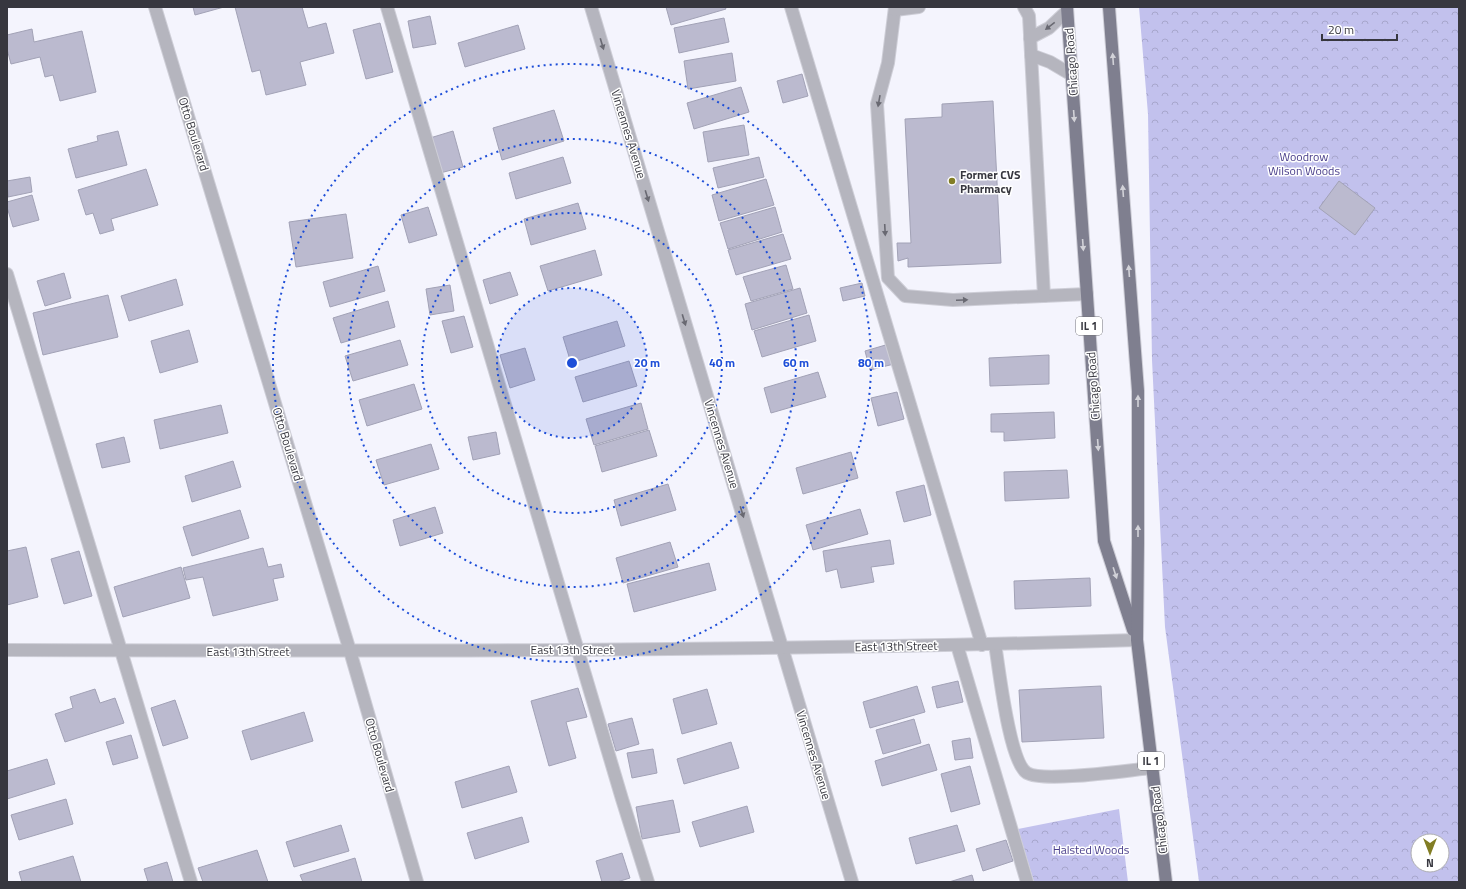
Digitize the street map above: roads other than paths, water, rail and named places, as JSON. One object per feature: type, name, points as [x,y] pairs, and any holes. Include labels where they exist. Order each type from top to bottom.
[{"type":"main road","name":"Chicago Road","points":[[1110,7],[1138,391],[1137,640],[1166,882]]},
{"type":"main road","name":"Chicago Road","points":[[1067,9],[1104,541],[1137,640]]},
{"type":"street","name":"Otto Boulevard","points":[[155,7],[350,651],[417,882]]},
{"type":"street","points":[[387,7],[648,882]]},
{"type":"street","name":"Vincennes Avenue","points":[[591,7],[852,882]]},
{"type":"street","points":[[791,7],[982,645]]},
{"type":"street","points":[[919,7],[895,8],[888,63],[877,104],[888,278],[905,296],[953,300],[1087,294]]},
{"type":"street","points":[[1024,7],[1028,16],[1030,38],[1044,296]]},
{"type":"street","points":[[1030,38],[1049,28],[1067,9]]},
{"type":"street","points":[[1031,55],[1050,62],[1072,75]]},
{"type":"street","points":[[7,274],[191,882]]},
{"type":"street","name":"East 13th Street","points":[[7,650],[350,651],[578,649],[982,645],[1137,640]]},
{"type":"street","points":[[995,644],[1011,739],[1020,767],[1028,774],[1047,777],[1075,776],[1152,768]]},
{"type":"street","points":[[957,645],[1028,882]]},
{"type":"place","name":"Former CVS Pharmacy","points":[[952,181]]},
{"type":"park label","name":"Woodrow Wilson Woods","points":[[1304,163]]},
{"type":"park label","name":"Halsted Woods","points":[[1091,849]]}]
